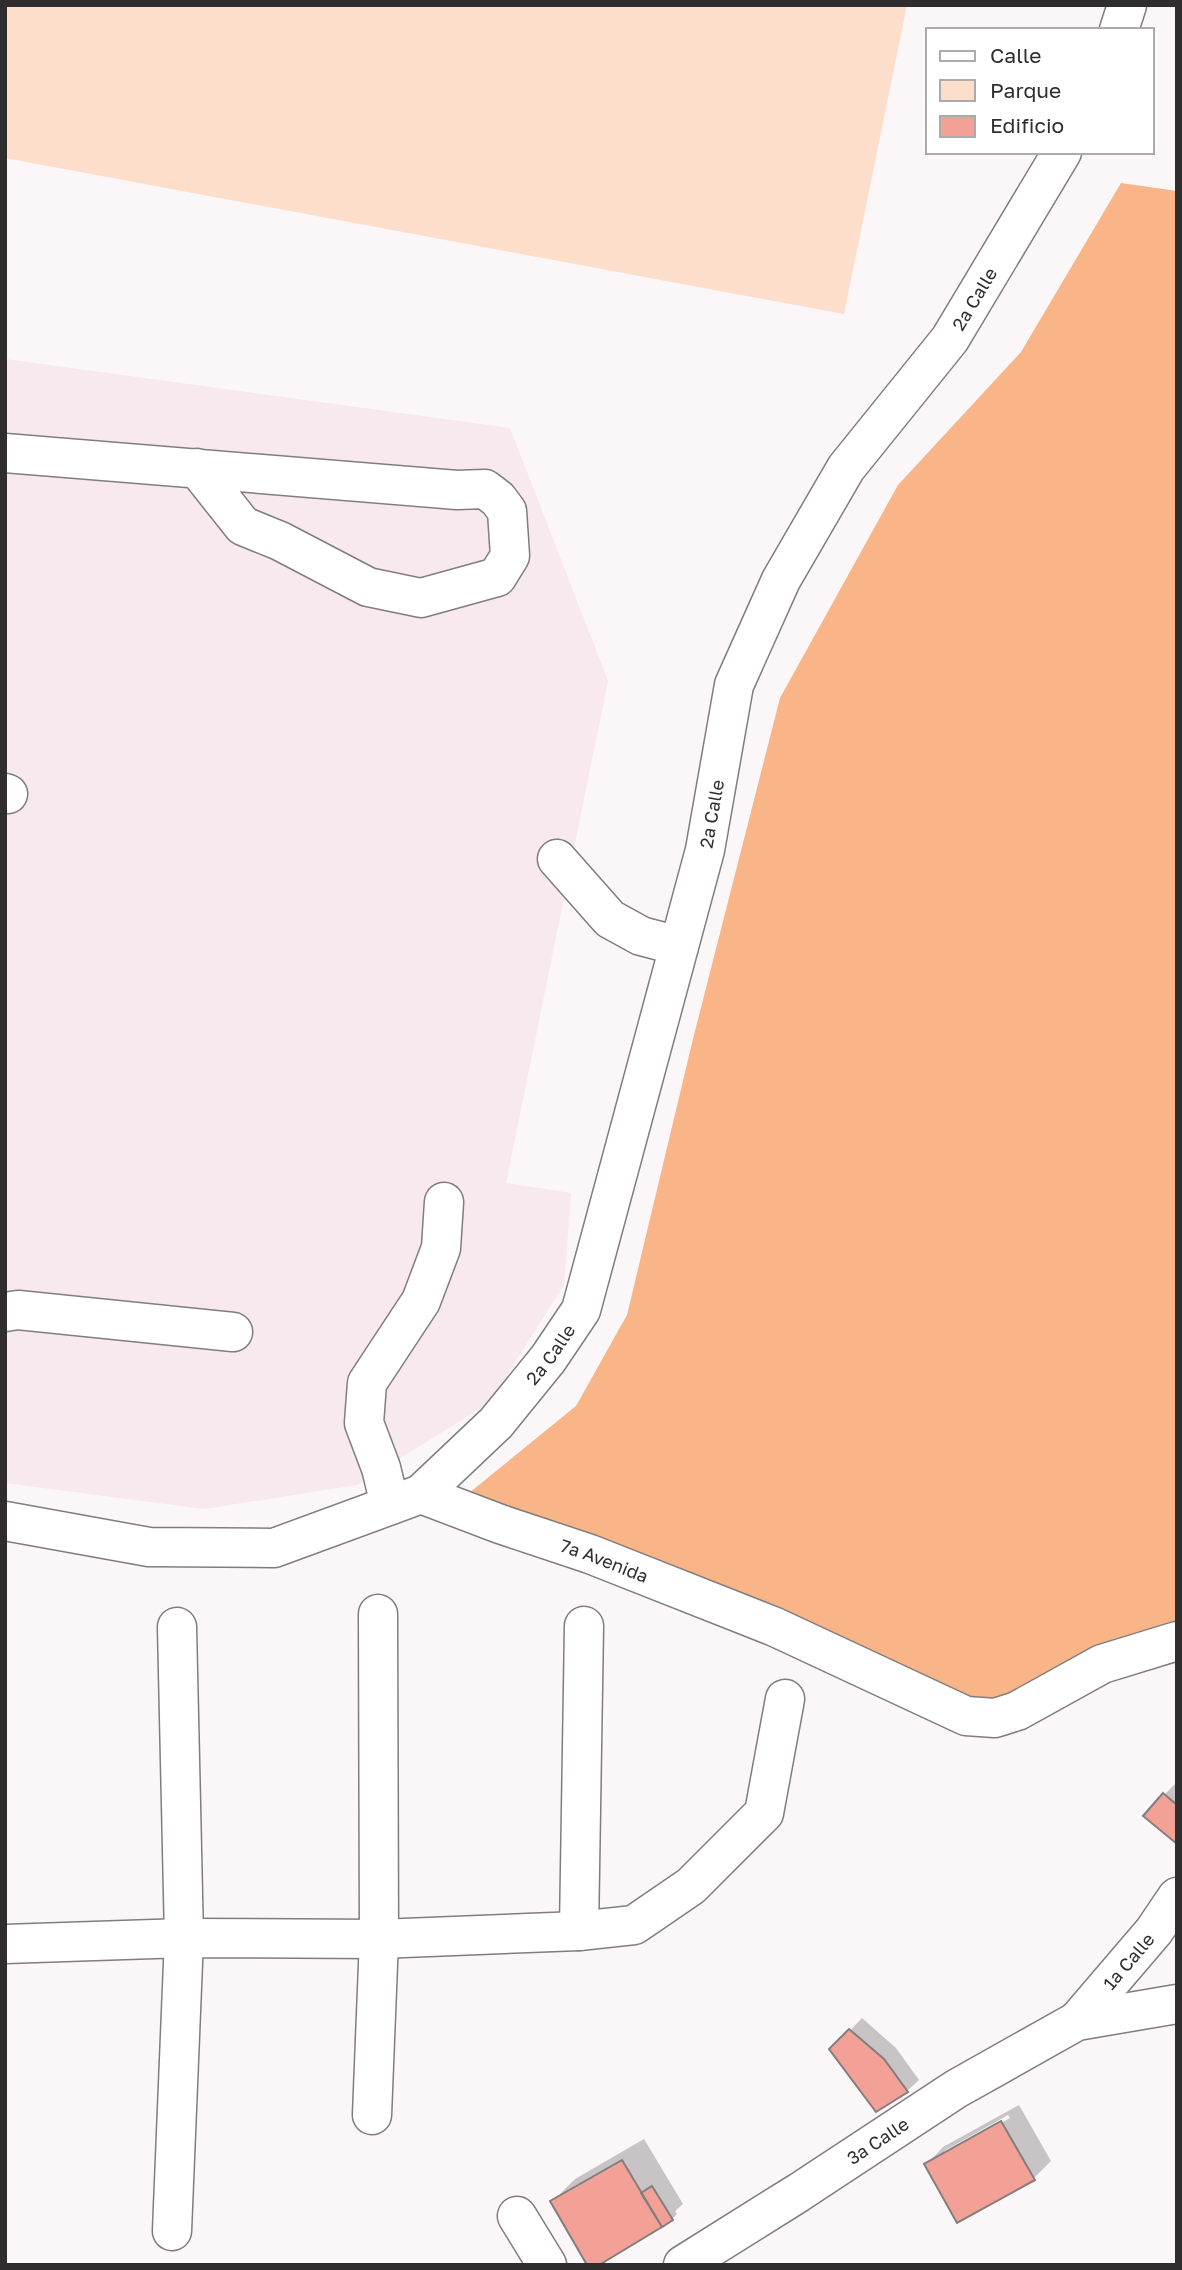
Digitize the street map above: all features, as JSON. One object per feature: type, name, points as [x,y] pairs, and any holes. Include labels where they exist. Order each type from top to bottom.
[{"type":"street","points":[[1120,28],[1127,5]]},
{"type":"street","name":"2a Calle","points":[[406,1499],[496,1423],[548,1359],[581,1310],[705,850],[734,685],[781,580],[846,468],[950,340],[1061,154]]},
{"type":"street","points":[[5,453],[197,468],[457,490],[485,489],[498,499],[507,511],[510,556],[497,577],[421,598],[369,587],[281,541],[243,526],[197,468]]},
{"type":"street","points":[[557,859],[610,919],[641,936],[679,946]]},
{"type":"street","points":[[5,1521],[149,1547],[274,1548],[406,1499],[381,1468],[363,1423],[368,1383],[421,1301],[441,1248],[444,1202]]},
{"type":"street","points":[[5,1312],[18,1310],[233,1332]]},
{"type":"street","name":"7a Avenida","points":[[406,1499],[500,1524],[590,1554],[775,1627],[967,1716],[995,1718],[1017,1711],[1102,1664],[1177,1641]]},
{"type":"street","points":[[372,2115],[379,1940],[378,1614]]},
{"type":"street","points":[[579,1931],[584,1626]]},
{"type":"street","points":[[172,2231],[184,1938],[177,1627]]},
{"type":"street","points":[[5,1944],[184,1938],[379,1940],[634,1926],[691,1886],[764,1812],[785,1699]]},
{"type":"street","name":"1a Calle","points":[[1077,2021],[1154,1931],[1177,1897]]},
{"type":"street","points":[[1077,2021],[1177,2004]]},
{"type":"street","name":"3a Calle","points":[[683,2265],[956,2089],[1077,2021]]},
{"type":"street","points":[[517,2216],[547,2265]]},
{"type":"shaded area","points":[[1121,183],[1177,191],[1177,1635],[982,1710],[458,1502],[576,1406],[627,1315],[693,1039],[780,698],[898,485],[1021,352]]},
{"type":"shaded area","points":[[5,359],[510,428],[608,681],[506,1183],[571,1193],[564,1285],[489,1403],[357,1485],[204,1509],[5,1483]]},
{"type":"green space","points":[[5,5],[907,5],[844,314],[5,158]]},
{"type":"building","points":[[1163,1793],[1177,1805],[1177,1844],[1143,1816]]},
{"type":"building","points":[[849,2029],[884,2059],[908,2092],[876,2112],[829,2049]]},
{"type":"building","points":[[1001,2121],[1035,2180],[957,2223],[924,2164]]},
{"type":"building","points":[[622,2160],[662,2227],[599,2265],[587,2265],[550,2201]]},
{"type":"building","points":[[652,2186],[673,2220],[662,2227],[641,2193]]}]
